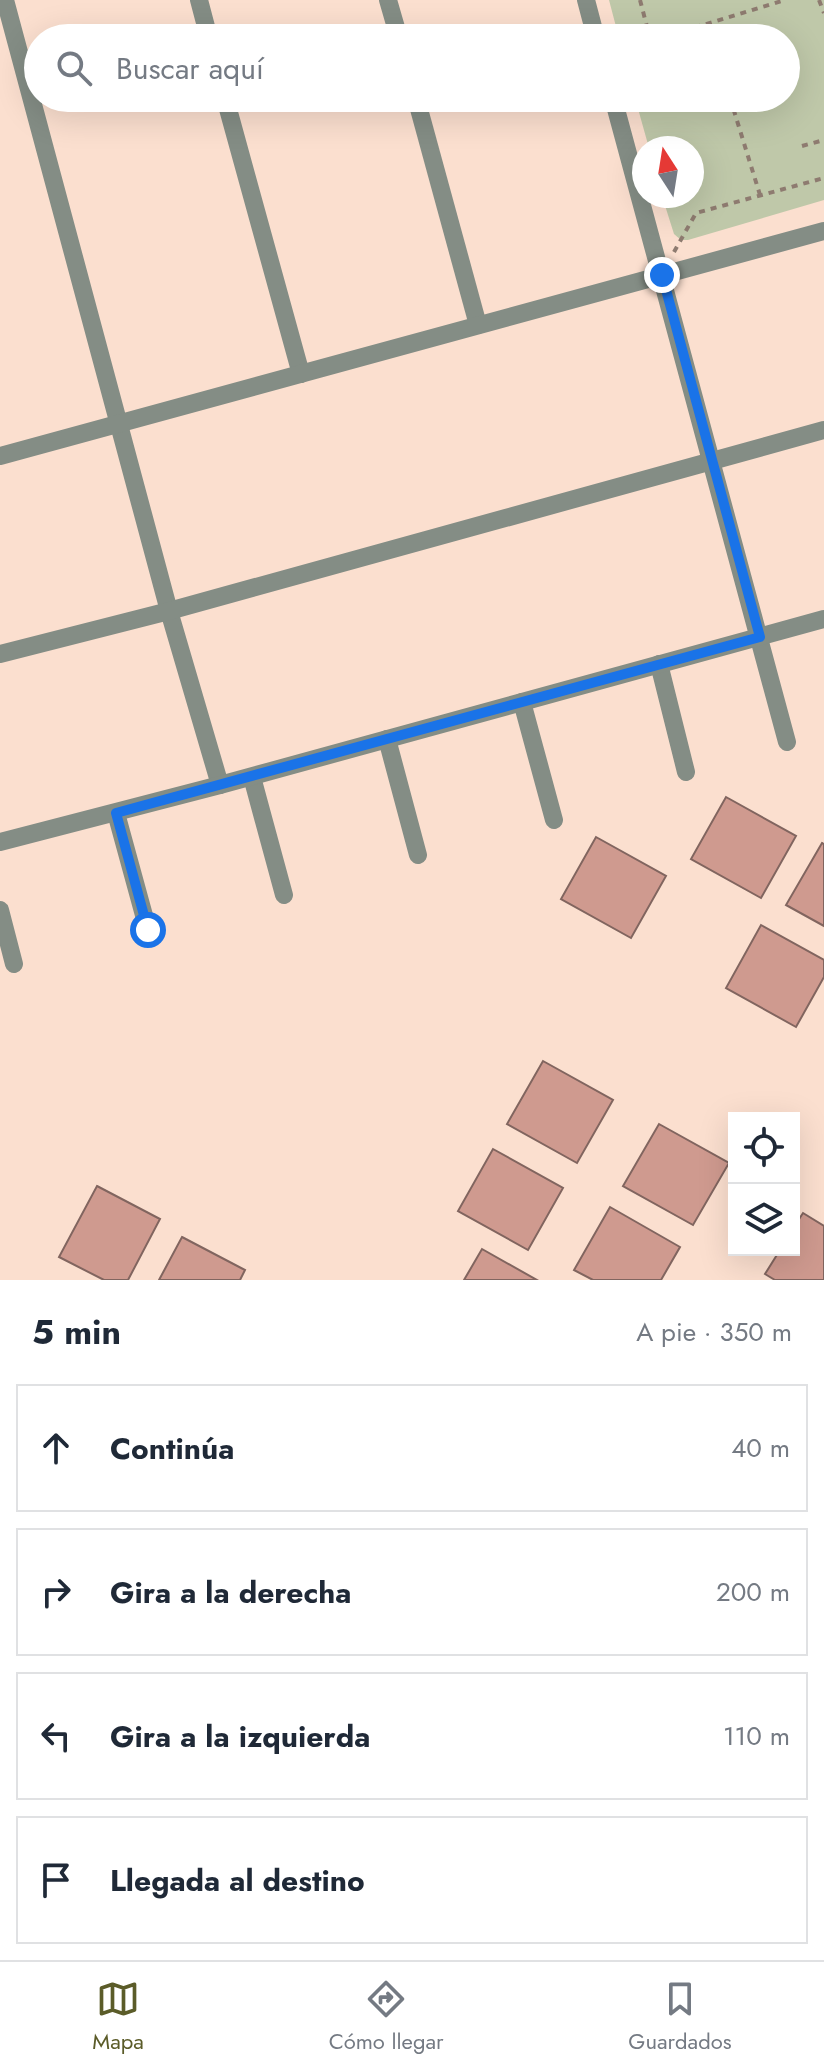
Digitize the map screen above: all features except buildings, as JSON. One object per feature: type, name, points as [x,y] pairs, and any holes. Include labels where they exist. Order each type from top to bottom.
[{"type":"street","points":[[5,0],[24,69]]},
{"type":"street","points":[[199,0],[205,24]]},
{"type":"street","points":[[388,0],[395,24]]},
{"type":"street","points":[[586,0],[592,24]]},
{"type":"street","points":[[36,112],[169,611],[220,785]]},
{"type":"street","points":[[229,112],[301,374]]},
{"type":"street","points":[[420,112],[478,325]]},
{"type":"street","points":[[617,112],[787,742]]},
{"type":"street","points":[[0,456],[824,231]]},
{"type":"street","points":[[0,654],[169,611],[824,430]]},
{"type":"street","points":[[0,842],[252,777],[824,619]]},
{"type":"street","points":[[659,664],[686,772]]},
{"type":"street","points":[[522,702],[554,820]]},
{"type":"street","points":[[387,739],[418,855]]},
{"type":"street","points":[[252,777],[284,895]]},
{"type":"street","points":[[116,813],[148,930]]},
{"type":"street","points":[[0,910],[14,964]]},
{"type":"path","points":[[640,0],[646,24]]},
{"type":"path","points":[[707,24],[785,0]]},
{"type":"path","points":[[819,0],[824,13]]},
{"type":"path","points":[[734,112],[760,195]]},
{"type":"path","points":[[802,146],[824,140]]},
{"type":"path","points":[[662,275],[696,213],[824,178]]},
{"type":"green space","points":[[609,0],[824,0],[824,200],[681,240],[674,234],[666,208],[704,208],[704,136],[646,136],[639,112],[800,112],[800,24],[615,24]]},
{"type":"route","points":[[148,930],[116,813],[760,637],[662,275]]}]
